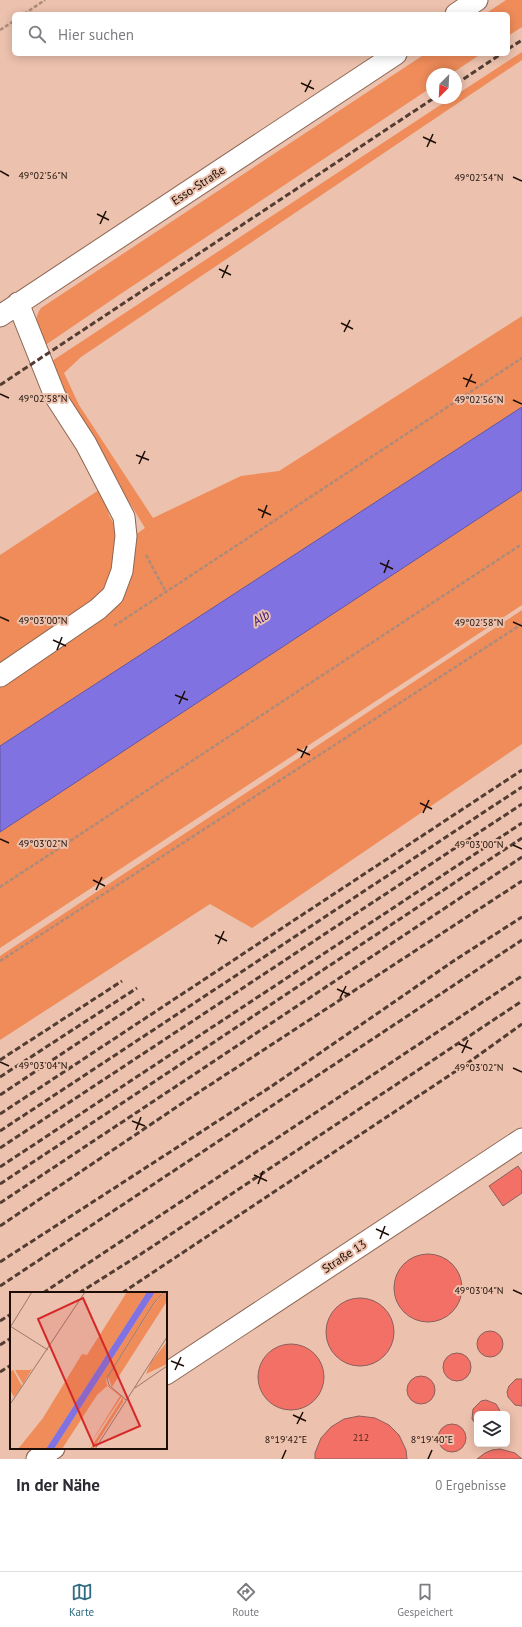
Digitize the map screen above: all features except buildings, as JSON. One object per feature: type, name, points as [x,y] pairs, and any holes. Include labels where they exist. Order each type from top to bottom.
[{"type":"street","points":[[459,12],[478,0]]},
{"type":"street","name":"Esso-Straße","points":[[0,316],[393,56]]},
{"type":"street","points":[[0,676],[98,609],[113,595],[122,571],[126,536],[124,516],[86,444],[55,396],[18,303]]},
{"type":"street","name":"Straße 13","points":[[167,1373],[522,1139]]},
{"type":"street","points":[[37,1459],[52,1449]]},
{"type":"path","points":[[27,12],[45,0]]},
{"type":"path","points":[[0,30],[12,22]]},
{"type":"path","points":[[166,592],[522,358]]},
{"type":"path","points":[[0,887],[522,544]]},
{"type":"path","points":[[0,961],[522,624]]},
{"type":"shaded area","points":[[506,0],[522,0],[522,27],[510,35],[510,12],[488,12]]},
{"type":"shaded area","points":[[522,52],[522,60],[462,100],[462,91]]},
{"type":"shaded area","points":[[422,56],[478,56],[460,68],[426,68],[426,91],[44,346],[36,322],[41,308]]},
{"type":"shaded area","points":[[442,104],[457,104],[81,357],[64,373],[79,405],[153,518],[241,476],[279,471],[522,316],[522,407],[0,746],[0,683],[108,609],[135,535],[145,528],[61,390],[49,363]]},
{"type":"shaded area","points":[[102,488],[109,515],[120,536],[109,589],[0,669],[0,555]]},
{"type":"shaded area","points":[[522,490],[522,605],[0,948],[0,832]]},
{"type":"shaded area","points":[[522,610],[522,744],[252,928],[210,904],[0,1040],[0,956]]},
{"type":"water","name":"Alb","points":[[522,407],[522,490],[0,832],[0,746]]},
{"type":"railway","points":[[510,48],[522,40]]},
{"type":"railway","points":[[462,80],[498,56]]},
{"type":"railway","points":[[0,385],[426,103]]},
{"type":"railway","points":[[0,1114],[522,770]]},
{"type":"railway","points":[[0,1131],[522,787]]},
{"type":"railway","points":[[0,1148],[522,804]]},
{"type":"railway","points":[[0,1167],[522,823]]},
{"type":"railway","points":[[0,1184],[522,838]]},
{"type":"railway","points":[[0,1203],[522,857]]},
{"type":"railway","points":[[0,1226],[193,1096],[522,881]]},
{"type":"railway","points":[[0,1262],[272,1086],[455,960],[522,917]]},
{"type":"railway","points":[[0,1286],[522,940]]},
{"type":"railway","points":[[45,1292],[522,976]]},
{"type":"railway","points":[[0,1060],[122,981]]},
{"type":"railway","points":[[0,1077],[137,988]]},
{"type":"railway","points":[[0,1095],[144,999]]},
{"type":"railway","points":[[81,1292],[141,1254],[522,1001]]},
{"type":"railway","points":[[124,1292],[465,1065],[522,1024]]},
{"type":"railway","points":[[0,1321],[10,1315]]},
{"type":"railway","points":[[0,1345],[10,1339]]},
{"type":"railway","points":[[0,1372],[10,1366]]}]
